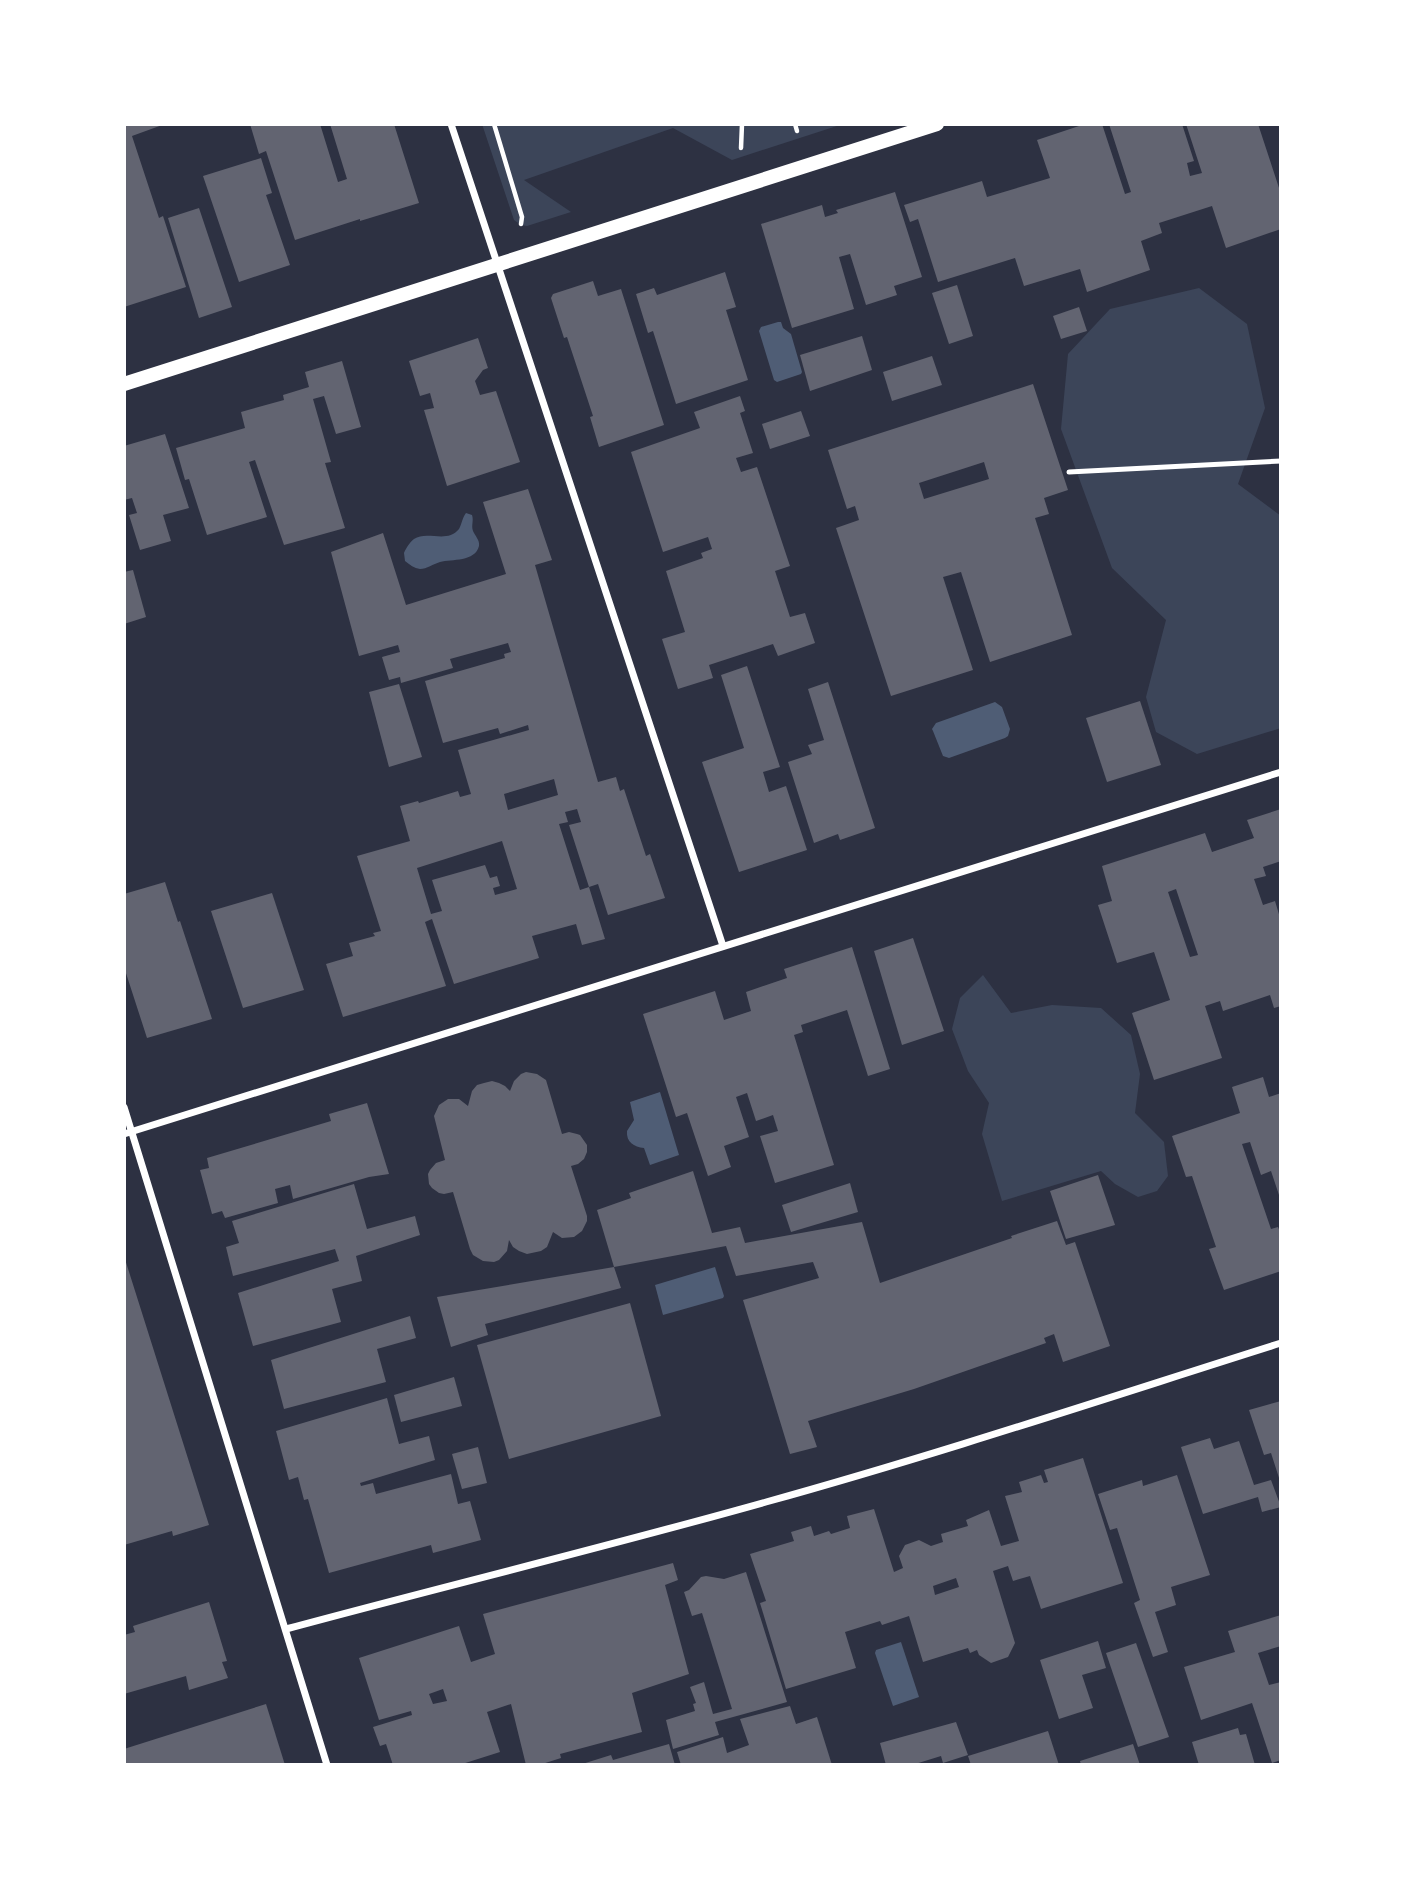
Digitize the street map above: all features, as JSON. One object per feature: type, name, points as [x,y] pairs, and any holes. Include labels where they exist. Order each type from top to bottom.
[{"type":"main road","points":[[124,384],[937,124]]},
{"type":"street","points":[[451,124],[723,946]]},
{"type":"street","points":[[128,1133],[1281,772]]},
{"type":"street","points":[[124,1107],[128,1133],[327,1765]]},
{"type":"street","points":[[286,1629],[768,1502],[959,1445],[1281,1343]]},
{"type":"lane","points":[[1069,472],[1281,461]]},
{"type":"path","points":[[494,124],[522,217],[521,225],[532,254]]},
{"type":"path","points":[[741,148],[742,124]]},
{"type":"path","points":[[795,124],[797,131]]},
{"type":"shaded area","points":[[482,124],[843,124],[732,160],[673,128],[524,180],[571,212],[527,226],[514,220]]},
{"type":"shaded area","points":[[1199,288],[1247,324],[1265,408],[1238,484],[1281,516],[1281,728],[1197,754],[1156,732],[1146,697],[1166,620],[1112,568],[1061,429],[1068,354],[1110,309]]},
{"type":"shaded area","points":[[778,322],[791,334],[802,372],[777,382],[774,380],[759,331],[761,327]]},
{"type":"shaded area","points":[[466,513],[472,515],[472,529],[479,544],[473,555],[440,562],[423,569],[405,561],[404,553],[414,539],[449,536],[459,529]]},
{"type":"shaded area","points":[[995,702],[1002,707],[1010,729],[1008,736],[949,758],[943,756],[932,729],[936,723]]},
{"type":"shaded area","points":[[983,975],[1011,1013],[1052,1005],[1101,1008],[1131,1035],[1140,1074],[1135,1113],[1164,1142],[1168,1176],[1157,1191],[1138,1197],[1115,1184],[1101,1171],[1002,1201],[982,1134],[989,1103],[968,1071],[952,1029],[960,998]]},
{"type":"shaded area","points":[[660,1092],[679,1155],[650,1165],[644,1148],[634,1145],[628,1138],[627,1131],[634,1120],[630,1102]]},
{"type":"shaded area","points":[[715,1267],[723,1298],[663,1315],[655,1285]]},
{"type":"shaded area","points":[[901,1642],[919,1697],[893,1706],[875,1653],[876,1650]]},
{"type":"building","points":[[124,124],[165,124],[132,136],[159,218],[163,216],[186,287],[124,307]]},
{"type":"building","points":[[250,124],[320,124],[338,182],[347,179],[330,124],[394,124],[419,203],[295,240],[266,151],[259,154]]},
{"type":"building","points":[[1085,124],[1102,124],[1125,194],[1131,192],[1109,124],[1182,124],[1194,161],[1187,163],[1190,176],[1202,173],[1186,124],[1258,124],[1281,194],[1281,229],[1226,248],[1212,206],[1159,223],[1162,233],[1141,241],[1150,270],[1087,292],[1080,269],[1024,286],[1015,258],[938,282],[918,219],[910,222],[904,205],[982,181],[987,197],[1050,178],[1037,140]]},
{"type":"building","points":[[261,158],[272,193],[266,195],[290,265],[239,282],[203,176]]},
{"type":"building","points":[[895,192],[922,277],[894,286],[897,295],[866,305],[850,254],[839,257],[854,309],[792,328],[761,224],[822,205],[825,217],[838,213],[836,210]]},
{"type":"building","points":[[199,208],[232,307],[199,318],[168,218]]},
{"type":"building","points":[[725,272],[736,307],[726,310],[748,380],[676,404],[653,331],[648,333],[636,294],[654,288],[657,295]]},
{"type":"building","points":[[593,281],[598,296],[621,289],[664,425],[599,447],[590,417],[593,416],[551,298],[553,294]]},
{"type":"building","points":[[957,285],[973,336],[949,344],[932,293]]},
{"type":"building","points":[[1079,307],[1087,331],[1061,339],[1053,316]]},
{"type":"building","points":[[862,336],[872,370],[810,391],[800,355]]},
{"type":"building","points":[[478,338],[488,368],[483,370],[475,381],[480,395],[496,391],[520,462],[447,486],[424,410],[434,408],[430,393],[420,396],[409,361]]},
{"type":"building","points":[[932,356],[942,385],[892,401],[883,372]]},
{"type":"building","points":[[342,361],[361,427],[336,434],[324,396],[313,399],[331,462],[325,463],[345,528],[284,545],[255,460],[249,462],[267,517],[207,535],[189,479],[185,480],[176,448],[245,428],[241,412],[284,400],[283,395],[309,387],[305,372]]},
{"type":"building","points":[[1033,384],[1068,490],[1044,498],[1049,514],[1035,518],[1072,635],[990,662],[961,572],[943,577],[973,670],[891,696],[836,528],[859,520],[855,506],[847,509],[828,450]],"holes":[[[984,462],[989,479],[924,499],[919,483]]]},
{"type":"building","points":[[740,396],[745,411],[740,413],[753,453],[736,458],[741,472],[757,467],[790,566],[775,571],[790,617],[805,613],[815,643],[778,656],[773,644],[709,665],[713,678],[678,689],[662,639],[685,632],[666,571],[703,558],[701,553],[712,549],[708,537],[663,552],[631,452],[700,428],[694,412]]},
{"type":"building","points":[[801,411],[810,436],[770,449],[762,424]]},
{"type":"building","points":[[165,434],[189,508],[163,515],[171,541],[140,550],[129,515],[137,513],[132,498],[124,500],[124,446]]},
{"type":"building","points":[[528,489],[552,560],[535,565],[598,782],[616,777],[620,791],[624,789],[646,856],[650,854],[665,898],[608,915],[598,884],[589,887],[605,939],[582,945],[576,924],[532,936],[539,958],[454,984],[432,919],[425,922],[446,986],[343,1017],[326,964],[353,956],[349,943],[375,936],[373,933],[381,931],[357,856],[410,841],[400,806],[458,791],[460,797],[471,794],[458,750],[529,730],[528,725],[500,734],[498,728],[443,743],[425,681],[505,658],[504,654],[511,652],[508,643],[450,659],[453,668],[401,683],[400,677],[389,680],[382,657],[400,652],[398,645],[359,656],[331,552],[383,533],[406,605],[506,574],[483,502]],"holes":[[[554,779],[558,795],[508,810],[504,794]],[[577,809],[581,822],[569,825],[589,887],[580,890],[559,824],[568,822],[565,812]],[[502,841],[517,889],[495,895],[493,888],[500,886],[497,876],[490,878],[485,865],[432,880],[442,911],[431,914],[417,868]]]},
{"type":"building","points":[[133,570],[146,617],[124,624],[124,572]]},
{"type":"building","points":[[747,666],[780,767],[763,772],[769,792],[786,786],[807,850],[739,872],[702,762],[744,748],[721,675]]},
{"type":"building","points":[[828,682],[875,828],[840,840],[838,834],[814,843],[788,762],[812,754],[808,745],[824,740],[808,689]]},
{"type":"building","points":[[399,684],[422,757],[389,767],[369,692]]},
{"type":"building","points":[[1140,701],[1161,765],[1107,782],[1086,718]]},
{"type":"building","points":[[1281,809],[1281,861],[1263,867],[1266,876],[1254,879],[1263,905],[1275,901],[1281,921],[1281,1006],[1274,1008],[1270,995],[1223,1011],[1220,1001],[1205,1006],[1222,1058],[1154,1080],[1132,1013],[1170,1000],[1154,952],[1117,963],[1098,905],[1112,901],[1102,866],[1205,833],[1212,852],[1254,838],[1247,820]],"holes":[[[1176,889],[1198,955],[1190,957],[1168,892]]]},
{"type":"building","points":[[165,882],[212,1019],[147,1038],[124,967],[124,894]]},
{"type":"building","points":[[272,893],[304,990],[243,1008],[211,911]]},
{"type":"building","points":[[913,938],[944,1031],[902,1045],[874,951]]},
{"type":"building","points":[[852,947],[890,1069],[868,1076],[847,1010],[801,1025],[803,1032],[794,1035],[834,1165],[775,1183],[760,1136],[778,1131],[773,1115],[756,1121],[747,1093],[736,1097],[749,1137],[724,1146],[731,1167],[708,1176],[687,1113],[676,1117],[643,1014],[715,991],[724,1020],[751,1011],[746,992],[787,978],[784,969]]},
{"type":"building","points":[[526,1072],[537,1074],[546,1080],[562,1134],[569,1132],[580,1135],[587,1145],[584,1159],[571,1166],[587,1221],[582,1231],[574,1237],[562,1238],[553,1232],[547,1247],[541,1251],[527,1254],[513,1247],[509,1240],[507,1251],[499,1260],[483,1261],[473,1255],[470,1249],[453,1192],[439,1193],[429,1184],[430,1170],[436,1163],[445,1160],[434,1116],[439,1105],[448,1099],[459,1099],[468,1106],[472,1091],[477,1085],[492,1081],[510,1091],[514,1081]]},
{"type":"building","points":[[1263,1077],[1269,1097],[1281,1093],[1281,1201],[1271,1171],[1261,1175],[1250,1142],[1242,1144],[1271,1229],[1278,1227],[1281,1234],[1281,1271],[1224,1290],[1209,1249],[1216,1247],[1192,1176],[1186,1177],[1172,1136],[1240,1113],[1232,1087]]},
{"type":"building","points":[[367,1103],[389,1174],[369,1177],[293,1199],[290,1185],[275,1189],[278,1203],[225,1218],[222,1211],[212,1214],[200,1170],[209,1168],[207,1158],[331,1121],[329,1114]]},
{"type":"building","points":[[693,1171],[712,1233],[740,1227],[745,1243],[862,1222],[880,1283],[1057,1221],[1066,1245],[1075,1242],[1110,1346],[1063,1362],[1054,1334],[1044,1338],[1046,1343],[914,1389],[808,1421],[817,1447],[790,1454],[743,1300],[819,1278],[813,1262],[736,1276],[726,1246],[614,1267],[597,1210],[631,1198],[629,1193]]},
{"type":"building","points":[[1098,1175],[1115,1225],[1066,1239],[1050,1191]]},
{"type":"building","points":[[850,1183],[858,1212],[791,1232],[782,1205]]},
{"type":"building","points":[[354,1184],[367,1229],[415,1216],[420,1235],[356,1256],[362,1281],[332,1289],[341,1322],[253,1346],[238,1293],[339,1261],[335,1249],[233,1276],[226,1247],[239,1243],[232,1221]]},
{"type":"building","points":[[124,1256],[209,1525],[173,1536],[172,1531],[124,1545]]},
{"type":"building","points":[[614,1267],[621,1288],[485,1324],[488,1335],[451,1347],[437,1297]]},
{"type":"building","points":[[630,1303],[661,1416],[509,1459],[477,1345]]},
{"type":"building","points":[[410,1316],[416,1338],[377,1349],[386,1382],[284,1409],[271,1360]]},
{"type":"building","points":[[454,1377],[462,1406],[401,1422],[394,1395]]},
{"type":"building","points":[[387,1398],[399,1444],[429,1436],[435,1460],[360,1483],[361,1486],[373,1483],[376,1494],[451,1474],[458,1504],[470,1501],[481,1540],[433,1553],[431,1545],[329,1573],[308,1499],[304,1500],[298,1477],[289,1480],[276,1431]]},
{"type":"building","points":[[1281,1401],[1280,1481],[1271,1453],[1264,1455],[1249,1410]]},
{"type":"building","points":[[1210,1438],[1214,1449],[1239,1441],[1254,1485],[1271,1480],[1281,1507],[1262,1512],[1258,1497],[1203,1514],[1181,1447]]},
{"type":"building","points":[[478,1447],[487,1483],[462,1489],[452,1454]]},
{"type":"building","points":[[1083,1458],[1123,1583],[1041,1609],[1030,1576],[1013,1581],[1008,1566],[993,1571],[1015,1643],[1008,1657],[991,1663],[979,1655],[977,1650],[970,1653],[968,1648],[923,1662],[909,1616],[882,1625],[880,1621],[845,1632],[856,1668],[786,1689],[760,1603],[766,1601],[750,1554],[794,1541],[791,1532],[811,1526],[814,1536],[850,1528],[847,1516],[874,1509],[894,1572],[903,1568],[899,1556],[905,1545],[919,1540],[931,1546],[943,1542],[941,1534],[968,1526],[966,1520],[989,1510],[1001,1546],[1019,1541],[1005,1496],[1022,1492],[1019,1482],[1041,1475],[1044,1483],[1048,1482],[1044,1470]],"holes":[[[956,1578],[959,1587],[935,1595],[933,1586]]]},
{"type":"building","points":[[1177,1475],[1210,1575],[1171,1587],[1176,1605],[1155,1612],[1168,1652],[1153,1657],[1134,1603],[1140,1600],[1117,1528],[1110,1530],[1098,1494],[1142,1480],[1143,1486]]},
{"type":"building","points":[[673,1563],[678,1580],[665,1585],[689,1674],[632,1693],[642,1732],[560,1754],[561,1758],[539,1765],[526,1765],[511,1704],[487,1712],[500,1752],[459,1765],[393,1765],[386,1744],[380,1746],[373,1727],[412,1715],[411,1711],[379,1720],[359,1658],[459,1626],[471,1662],[495,1654],[483,1614]],"holes":[[[443,1689],[447,1701],[433,1704],[429,1694]]]},
{"type":"building","points":[[746,1572],[787,1702],[715,1722],[719,1735],[673,1749],[666,1720],[695,1711],[693,1704],[696,1703],[690,1687],[704,1682],[713,1714],[732,1709],[702,1613],[692,1616],[684,1592],[701,1577],[724,1579]]},
{"type":"building","points":[[209,1602],[227,1661],[222,1662],[228,1678],[189,1690],[186,1676],[124,1694],[124,1635],[135,1632],[133,1626]]},
{"type":"building","points":[[1281,1615],[1281,1646],[1258,1653],[1269,1685],[1281,1682],[1281,1760],[1272,1763],[1252,1703],[1201,1720],[1184,1667],[1235,1652],[1228,1631]]},
{"type":"building","points":[[1098,1641],[1106,1668],[1082,1675],[1093,1708],[1059,1719],[1040,1660]]},
{"type":"building","points":[[1136,1643],[1169,1737],[1138,1747],[1106,1653]]},
{"type":"building","points":[[266,1704],[285,1765],[124,1765],[124,1749]]},
{"type":"building","points":[[790,1706],[796,1724],[817,1717],[832,1765],[681,1765],[677,1752],[723,1737],[727,1753],[749,1745],[740,1719]]},
{"type":"building","points":[[956,1722],[968,1755],[943,1763],[941,1756],[912,1765],[886,1765],[880,1743]]},
{"type":"building","points":[[1238,1728],[1240,1735],[1246,1734],[1255,1765],[1199,1765],[1192,1742]]},
{"type":"building","points":[[1048,1731],[1059,1765],[971,1765],[968,1756]]},
{"type":"building","points":[[669,1744],[675,1765],[579,1765],[611,1755],[613,1760]]},
{"type":"building","points":[[1133,1744],[1140,1765],[1081,1765],[1080,1761]]}]
